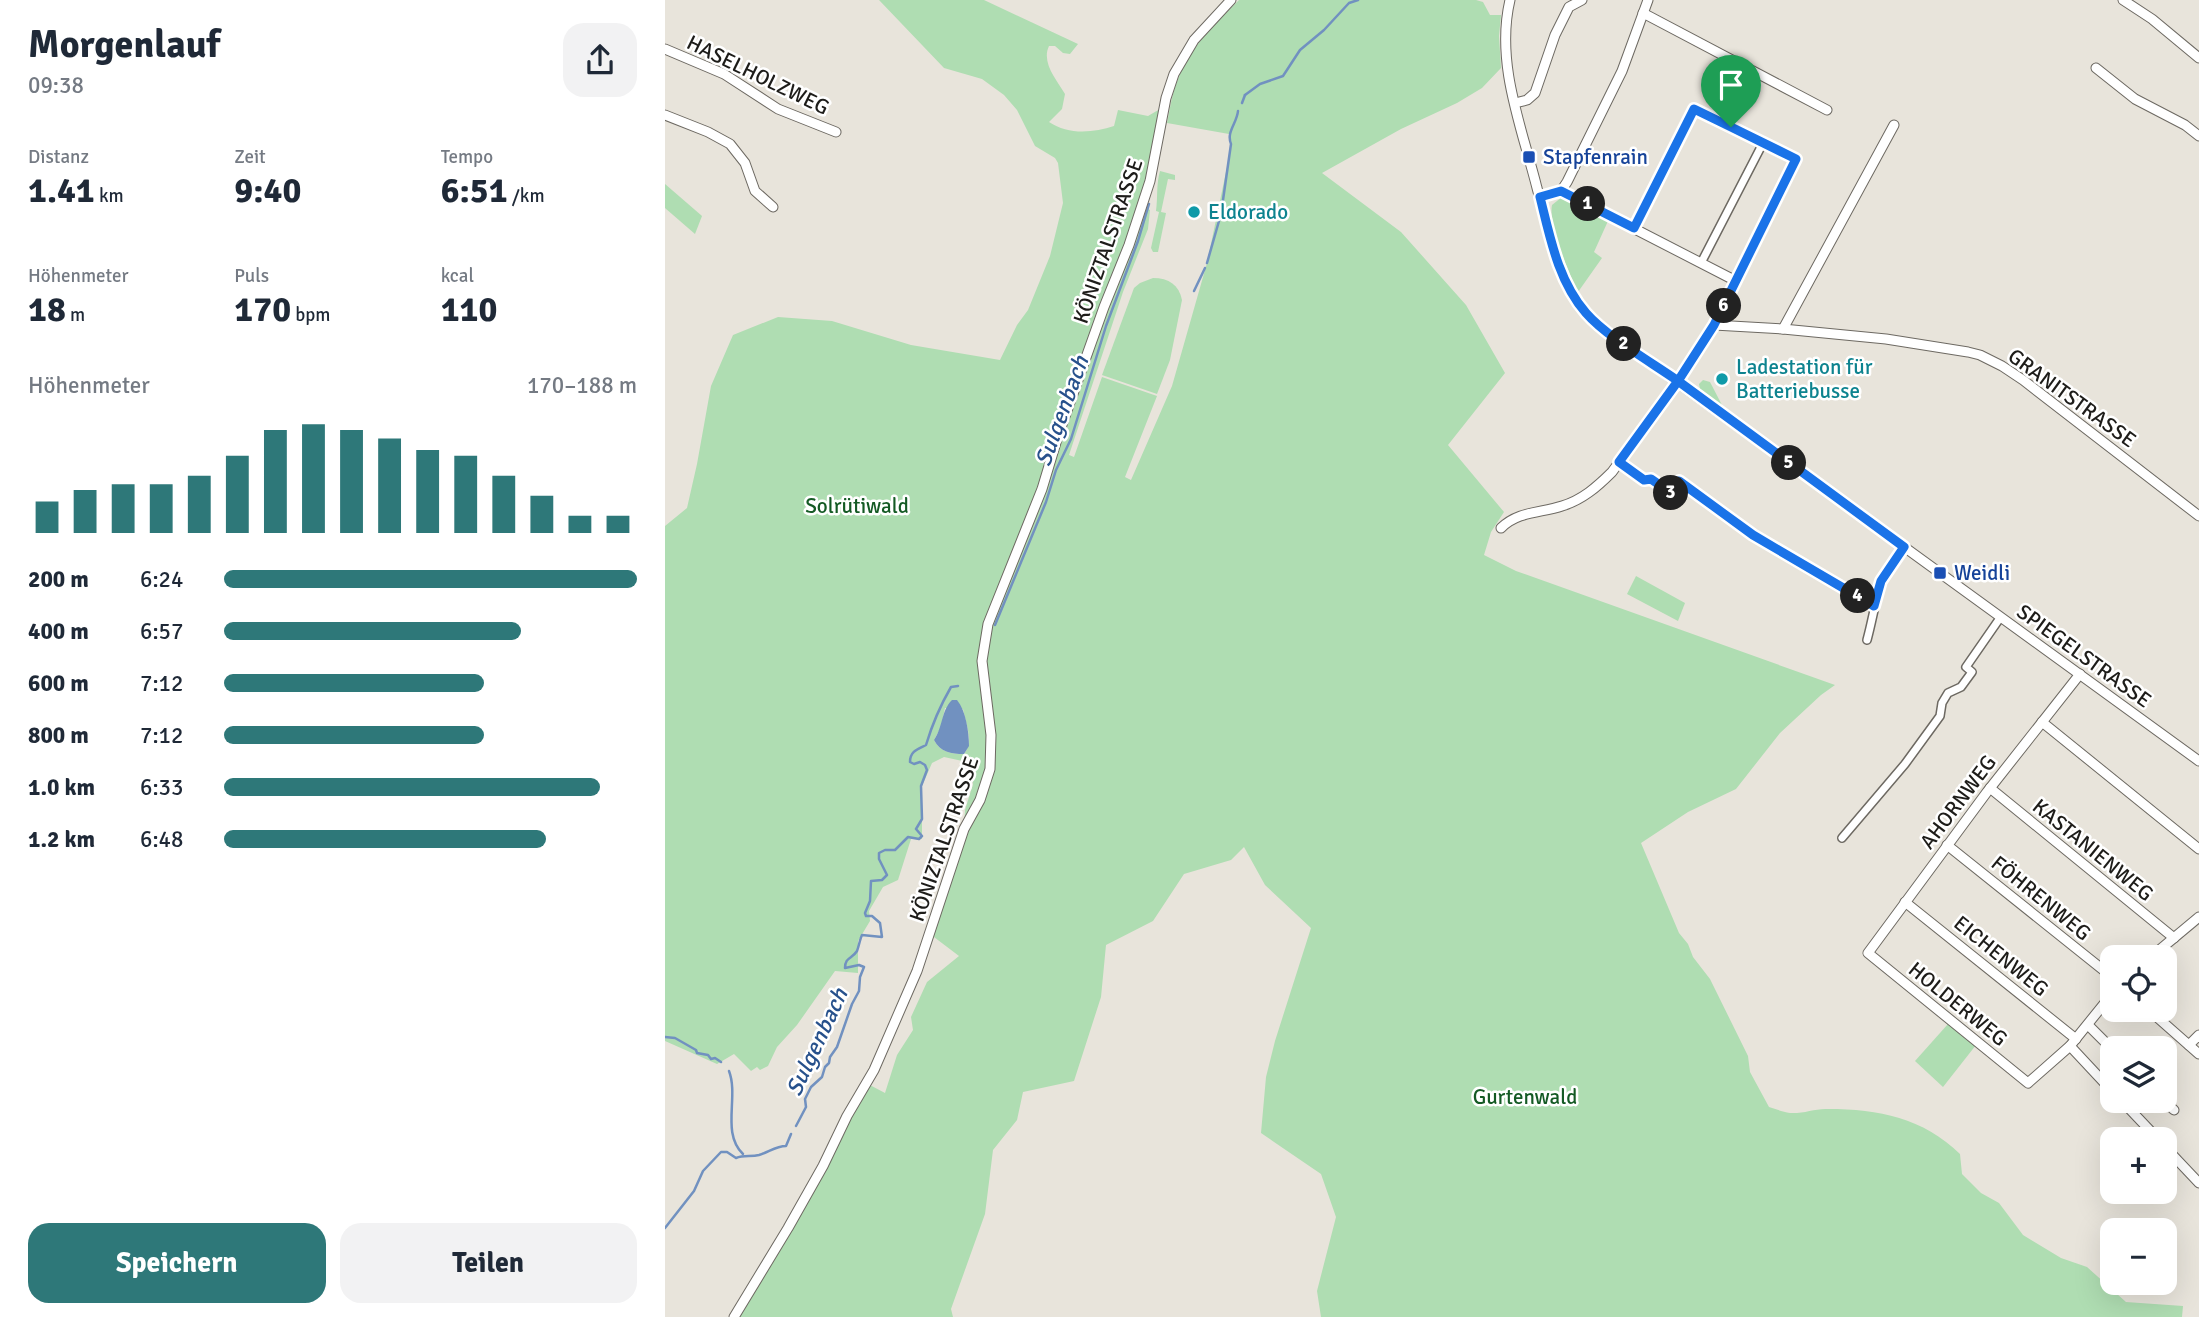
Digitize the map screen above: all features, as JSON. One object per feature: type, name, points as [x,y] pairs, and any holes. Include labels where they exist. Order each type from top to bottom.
[{"type":"street","name":"KÖNIZTALSTRASSE","points":[[734,1317],[811,1186],[874,1070],[917,971],[964,828],[980,800],[990,769],[991,735],[982,661],[988,624],[1034,511],[1104,307],[1127,252],[1150,181],[1174,74],[1194,40],[1231,0]]},
{"type":"street","name":"SPIEGELSTRASSE","points":[[1510,0],[1505,51],[1515,103],[1561,271],[1580,306],[1596,323],[2199,761]]},
{"type":"street","points":[[1515,103],[1527,100],[1535,93],[1555,35],[1569,7],[1582,0]]},
{"type":"street","points":[[1561,191],[1622,71],[1648,0]]},
{"type":"street","points":[[2123,0],[2152,19],[2199,58]]},
{"type":"street","points":[[1643,13],[1827,110]]},
{"type":"street","name":"HASELHOLZWEG","points":[[665,49],[724,74],[778,109],[836,132]]},
{"type":"street","points":[[2096,68],[2135,99],[2185,125],[2199,136]]},
{"type":"street","points":[[1501,528],[1520,516],[1564,506],[1580,498],[1601,483],[1619,462],[1678,381],[1714,325],[1796,159],[1694,109],[1634,228]]},
{"type":"street","points":[[665,115],[730,144],[745,163],[755,191],[772,207]]},
{"type":"street","points":[[1783,329],[1894,125]]},
{"type":"street","points":[[1701,263],[1763,143]]},
{"type":"street","points":[[1540,197],[1561,191],[1737,281]]},
{"type":"street","name":"GRANITSTRASSE","points":[[1714,325],[1887,339],[1980,355],[2023,380],[2199,516]]},
{"type":"street","points":[[1619,462],[1644,480],[1651,479],[1671,493],[1679,481],[1753,535],[1874,606]]},
{"type":"street","points":[[1867,640],[1881,581],[1904,547]]},
{"type":"street","points":[[1842,838],[1905,765],[1940,716],[1941,703],[1948,693],[1961,688],[1972,672],[1966,667],[2000,618]]},
{"type":"street","name":"AHORNWEG","points":[[1868,953],[1990,788],[2080,674]]},
{"type":"street","points":[[2042,722],[2199,849]]},
{"type":"street","name":"KASTANIENWEG","points":[[1990,788],[2174,938]]},
{"type":"street","name":"FÖHRENWEG","points":[[1947,845],[2100,967]]},
{"type":"street","name":"EICHENWEG","points":[[1905,902],[2073,1043],[2100,1076]]},
{"type":"street","points":[[2166,945],[2199,917]]},
{"type":"street","name":"HOLDERWEG","points":[[1868,953],[2028,1083],[2073,1043]]},
{"type":"street","points":[[2073,1043],[2100,1010]]},
{"type":"street","points":[[2163,1022],[2199,1054]]},
{"type":"street","points":[[2088,1025],[2100,1037]]},
{"type":"street","points":[[2189,1045],[2199,1035]]},
{"type":"street","points":[[2133,1113],[2147,1127]]},
{"type":"street","points":[[2177,1160],[2199,1183]]},
{"type":"green space","name":"Gurtenwald","points":[[879,0],[984,0],[1078,44],[1070,54],[1063,53],[1055,46],[1049,46],[1047,52],[1048,65],[1065,94],[1062,109],[1049,122],[1056,126],[1081,132],[1098,130],[1114,126],[1118,110],[1148,116],[1160,109],[1142,206],[1150,210],[1148,229],[1123,292],[1069,455],[1074,457],[1102,377],[1157,396],[1125,477],[1131,480],[1172,386],[1207,263],[1231,148],[1229,134],[1167,123],[1183,67],[1204,36],[1239,0],[1476,0],[1483,2],[1490,15],[1501,15],[1501,68],[1482,88],[1322,173],[1401,232],[1466,305],[1505,373],[1448,445],[1504,512],[1491,532],[1484,555],[1516,571],[1835,685],[1780,733],[1736,789],[1688,812],[1641,843],[1679,933],[1710,979],[1748,1056],[1750,1072],[1769,1107],[1790,1113],[1823,1109],[1865,1111],[1899,1118],[1931,1132],[1960,1154],[1962,1174],[1981,1193],[1999,1203],[2023,1235],[2061,1258],[2087,1267],[2100,1279],[2100,1295],[2118,1295],[2126,1302],[2183,1306],[2182,1317],[1321,1317],[1317,1291],[1336,1217],[1321,1174],[1261,1133],[1266,1077],[1311,928],[1265,885],[1244,847],[1231,860],[1184,874],[1153,921],[1106,945],[1101,997],[1074,1081],[1023,1092],[1017,1120],[993,1150],[985,1214],[951,1309],[953,1317],[733,1317],[866,1083],[885,1093],[897,1055],[913,1030],[911,1017],[927,982],[959,956],[930,934],[964,829],[965,810],[973,784],[967,762],[944,757],[932,763],[922,786],[922,839],[911,839],[898,880],[883,887],[869,911],[870,921],[858,941],[858,973],[835,971],[797,1025],[777,1047],[768,1066],[760,1070],[757,1067],[751,1071],[734,1054],[717,1064],[665,1041],[665,526],[687,508],[711,386],[733,335],[778,317],[832,321],[911,345],[1000,360],[1017,325],[1028,310],[1050,256],[1063,203],[1055,158],[1035,146],[1017,110],[1004,95],[982,79],[944,68]],"holes":[[[945,708],[963,709],[968,733],[964,754],[946,751],[934,740],[941,727]]]},
{"type":"green space","points":[[1160,171],[1175,175],[1175,180],[1168,179],[1161,212],[1166,213],[1158,252],[1153,252],[1151,248],[1159,212],[1156,211]]},
{"type":"green space","points":[[665,184],[702,216],[695,234],[665,208]]},
{"type":"green space","points":[[1562,197],[1608,221],[1594,252],[1602,258],[1578,292],[1553,224],[1552,205]]},
{"type":"green space","points":[[1153,278],[1172,283],[1182,300],[1170,360],[1157,394],[1102,375],[1134,288]]},
{"type":"green space","points":[[1703,380],[1710,382],[1723,407],[1700,389],[1699,384]]},
{"type":"green space","points":[[1636,576],[1685,603],[1678,621],[1627,594]]},
{"type":"green space","points":[[1948,1024],[1976,1045],[1943,1087],[1915,1061]]},
{"type":"water","points":[[952,700],[957,700],[966,722],[969,746],[964,754],[946,751],[934,740]]},
{"type":"waterway","name":"Sulgenbach","points":[[1245,95],[1260,84],[1283,76],[1300,50],[1324,30],[1349,3],[1358,0]]},
{"type":"waterway","name":"Sulgenbach","points":[[1242,103],[1245,95]]},
{"type":"waterway","points":[[1207,263],[1221,214],[1230,135],[1238,111]]},
{"type":"waterway","name":"Sulgenbach","points":[[995,625],[1046,502],[1056,470],[1071,439],[1106,326],[1149,204]]},
{"type":"waterway","points":[[1194,291],[1205,268]]},
{"type":"waterway","name":"Sulgenbach","points":[[796,1126],[806,1107],[805,1099],[811,1087],[822,1077],[837,1047],[859,991],[864,967],[859,965],[845,968],[846,962],[857,951],[862,935],[882,937],[880,923],[865,913],[870,901],[871,881],[882,880],[887,875],[879,853],[895,850],[908,837],[919,839],[922,836],[916,829],[922,819],[921,786],[927,770],[920,762],[910,762],[911,755],[926,745],[947,694],[951,687],[958,686]]},
{"type":"waterway","points":[[665,1037],[675,1038],[697,1053],[721,1062]]},
{"type":"waterway","points":[[729,1071],[732,1081],[733,1136],[743,1154]]},
{"type":"waterway","name":"Sulgenbach","points":[[665,1228],[694,1191],[703,1171],[721,1152],[727,1152],[736,1158],[759,1155],[786,1146],[791,1134]]},
{"type":"place","name":"Stapfenrain","points":[[1529,157]]},
{"type":"place","name":"Eldorado","points":[[1194,212]]},
{"type":"place","name":"Ladestation für Batteriebusse","points":[[1722,379]]},
{"type":"place","name":"Weidli","points":[[1940,573]]},
{"type":"route","points":[[1731,127],[1694,109],[1634,228],[1561,191],[1540,197],[1555,254],[1573,296],[1587,315],[1678,381],[1619,462],[1644,480],[1651,479],[1671,493],[1679,481],[1753,535],[1839,583],[1874,606],[1881,581],[1904,547],[1678,381],[1714,325],[1796,159],[1731,127]]},
{"type":"park label","name":"Solrütiwald","points":[[857,506]]}]
